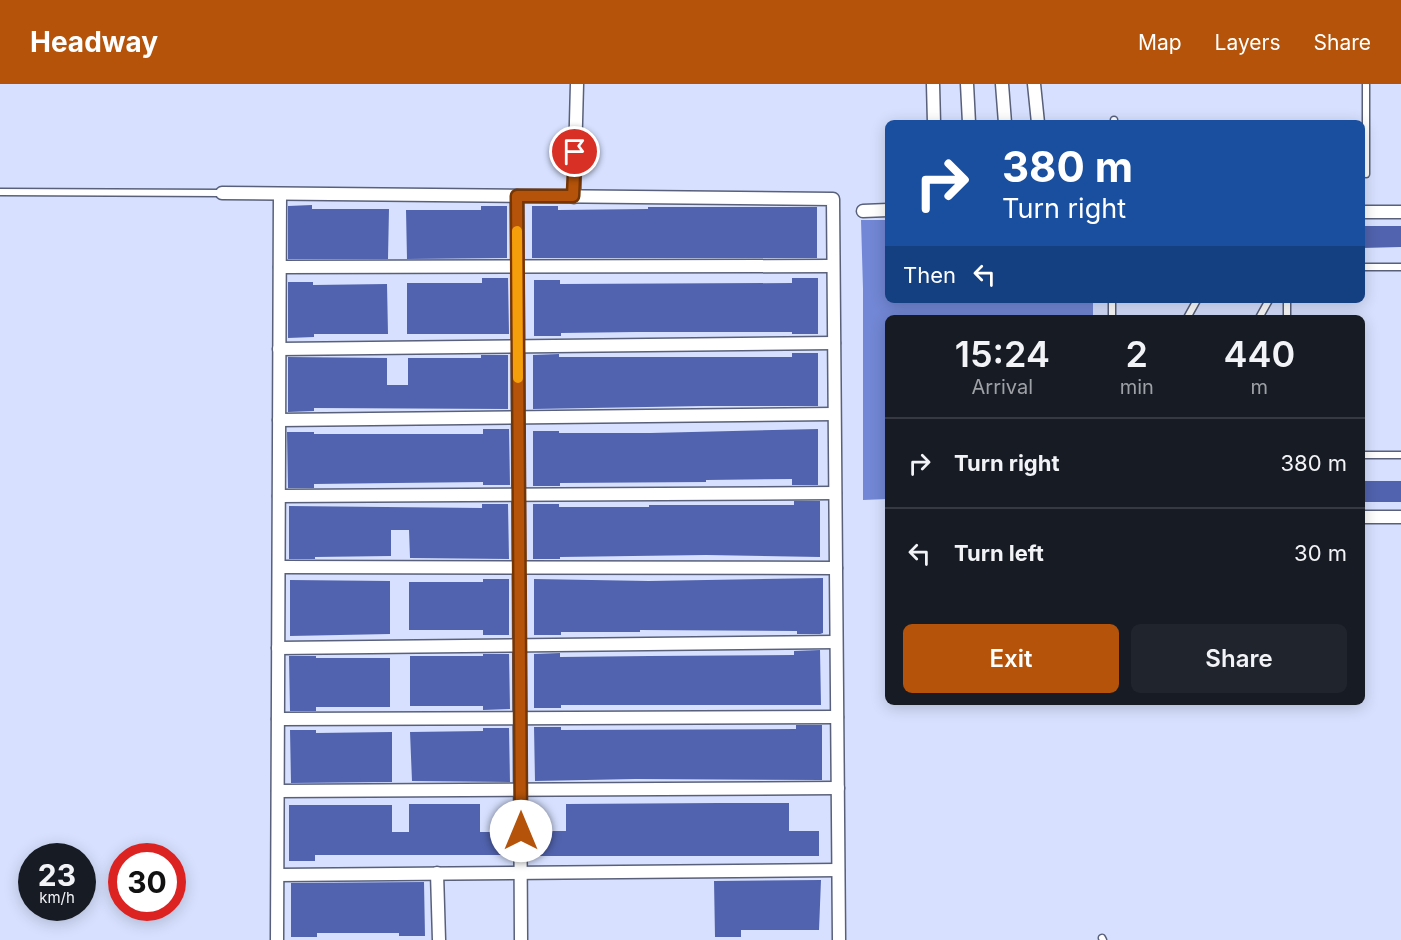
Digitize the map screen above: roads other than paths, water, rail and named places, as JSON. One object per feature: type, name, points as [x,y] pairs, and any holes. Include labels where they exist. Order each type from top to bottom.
[{"type":"street","points":[[573,196],[576,84]]},
{"type":"street","points":[[933,84],[933,120]]},
{"type":"street","points":[[967,84],[969,120]]},
{"type":"street","points":[[1002,84],[1005,120]]},
{"type":"street","points":[[1034,84],[1038,120]]},
{"type":"street","points":[[222,193],[832,199],[839,940]]},
{"type":"street","points":[[277,940],[280,194]]},
{"type":"street","points":[[517,196],[521,940]]},
{"type":"street","points":[[863,211],[885,210]]},
{"type":"street","points":[[1365,212],[1401,212]]},
{"type":"street","points":[[280,267],[833,266]]},
{"type":"street","points":[[279,349],[834,343]]},
{"type":"street","points":[[279,420],[834,414]]},
{"type":"street","points":[[279,496],[835,493]]},
{"type":"street","points":[[1365,517],[1401,517]]},
{"type":"street","points":[[279,567],[836,568]]},
{"type":"street","points":[[278,648],[836,642]]},
{"type":"street","points":[[278,719],[837,717]]},
{"type":"street","points":[[278,791],[838,788]]},
{"type":"street","points":[[278,875],[838,870]]},
{"type":"street","points":[[437,873],[439,940]]},
{"type":"lane","points":[[1366,84],[1366,174]]},
{"type":"lane","points":[[0,192],[222,193]]},
{"type":"lane","points":[[1365,267],[1401,267]]},
{"type":"lane","points":[[1365,455],[1401,455]]},
{"type":"water","points":[[861,220],[885,220],[885,303],[1093,303],[1093,315],[885,315],[885,499],[863,500]]}]
